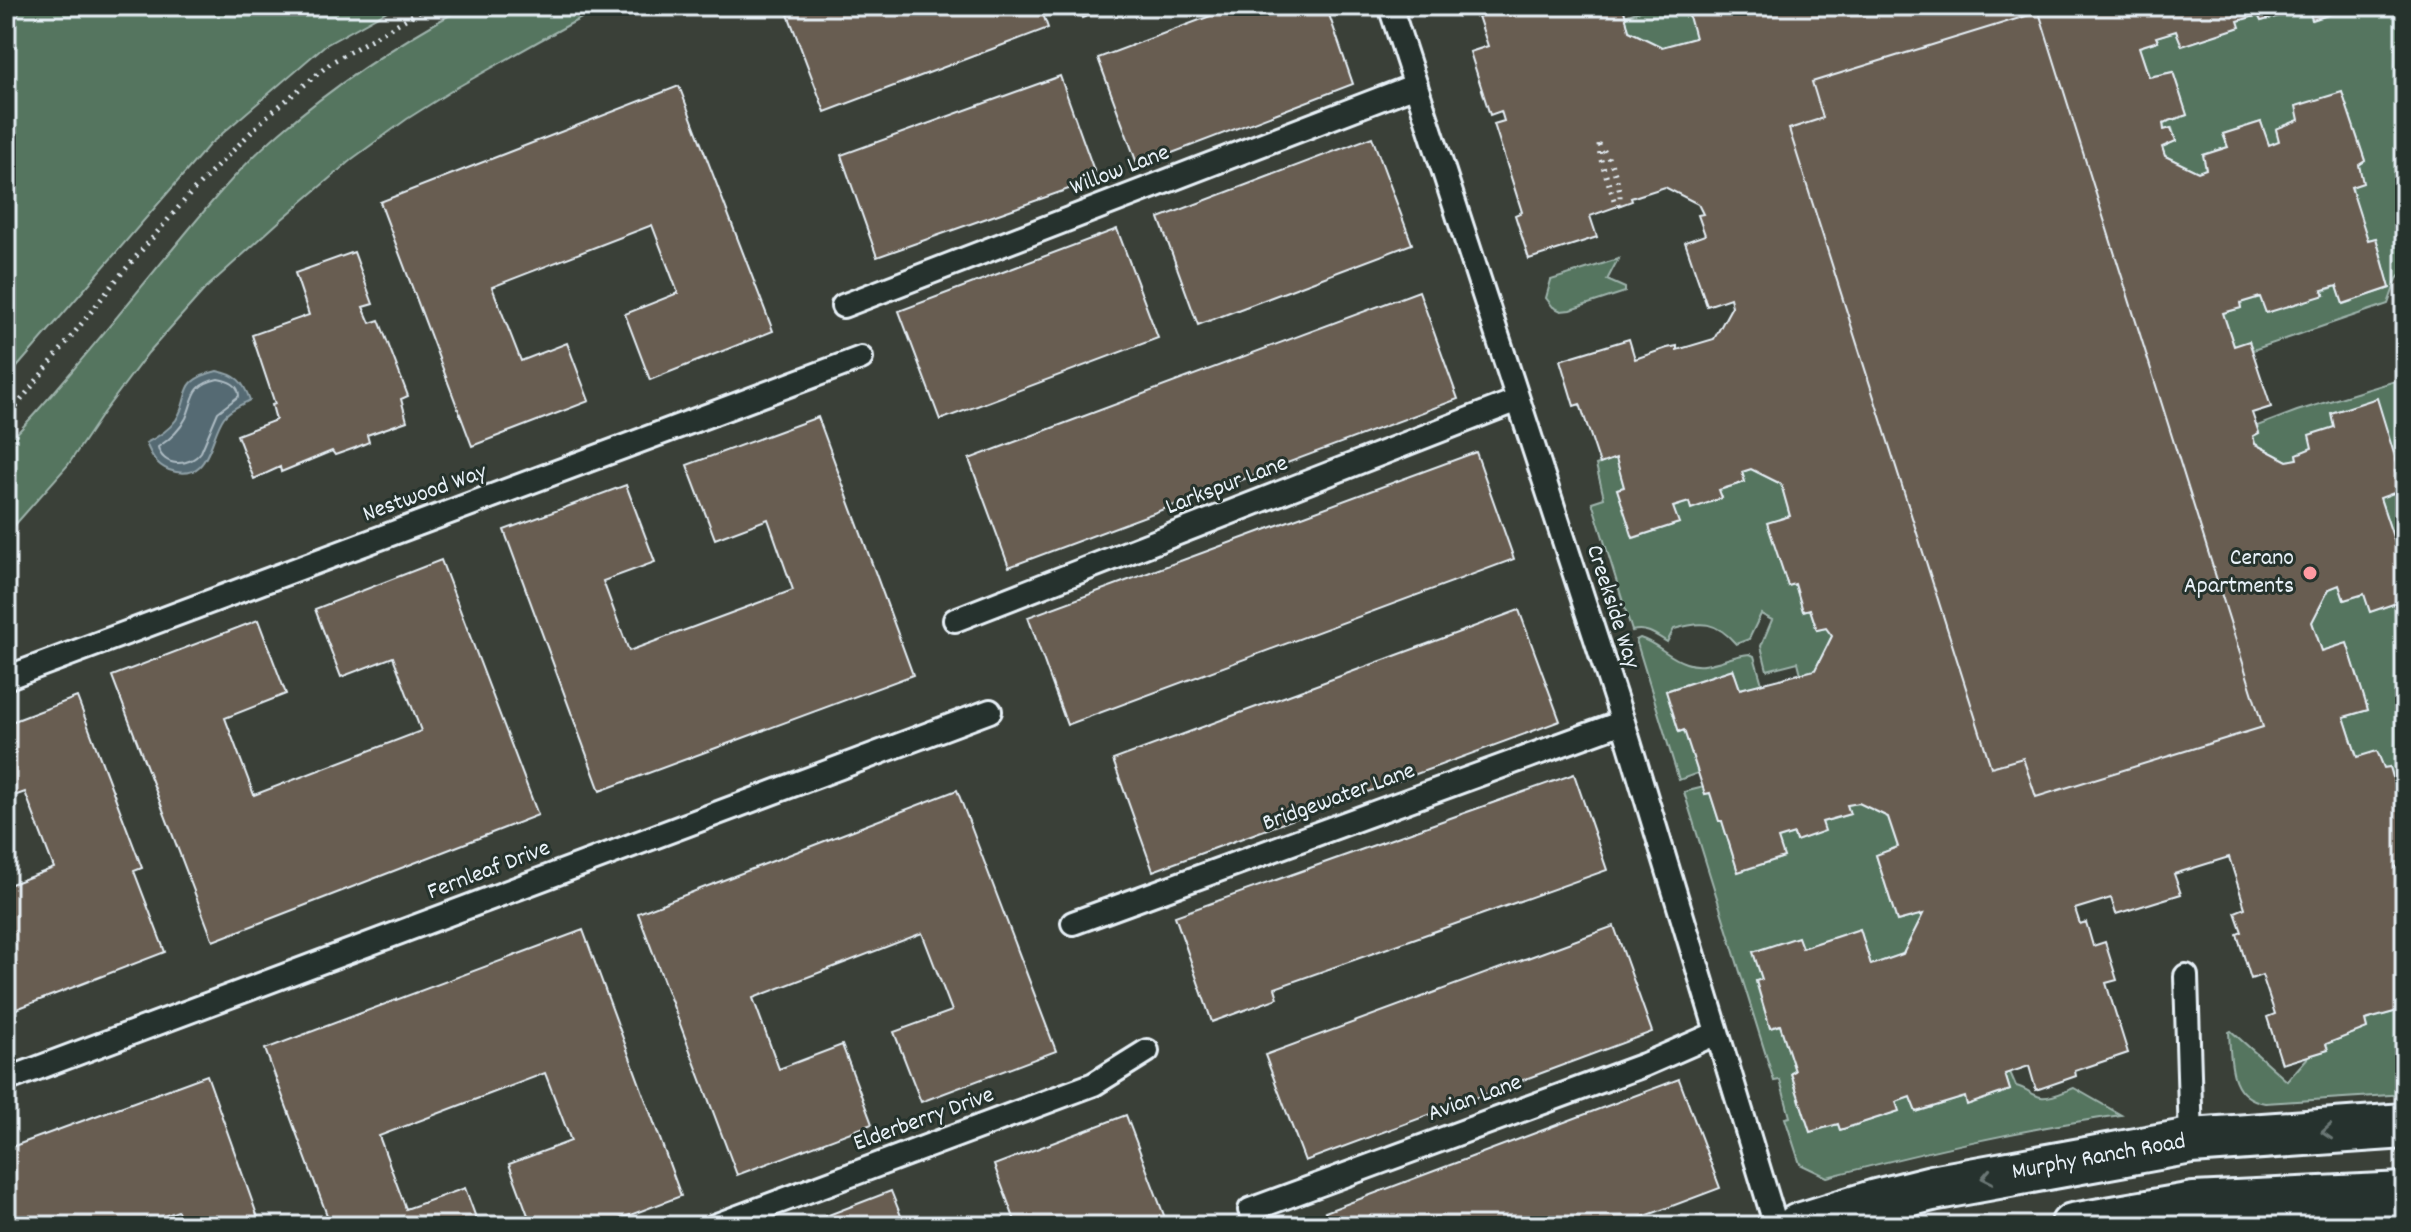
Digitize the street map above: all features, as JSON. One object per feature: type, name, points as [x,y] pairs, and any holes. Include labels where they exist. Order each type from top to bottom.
[{"type":"street","name":"Murphy Ranch Road","points":[[1799,1226],[1932,1188],[2191,1141],[2405,1126]]},
{"type":"street","points":[[2191,1141],[2194,1205]]},
{"type":"street","points":[[2073,1226],[2194,1205],[2405,1195]]},
{"type":"lane","name":"Creekside Way","points":[[1390,6],[1623,722],[1776,1226]]},
{"type":"lane","name":"Willow Lane","points":[[843,306],[1416,85]]},
{"type":"lane","name":"Nestwood Way","points":[[6,678],[861,358]]},
{"type":"lane","name":"Larkspur Lane","points":[[955,620],[1518,400]]},
{"type":"lane","name":"Fernleaf Drive","points":[[6,1080],[990,711]]},
{"type":"lane","name":"Bridgewater Lane","points":[[1073,923],[1623,722]]},
{"type":"lane","points":[[2186,976],[2191,1141]]},
{"type":"lane","name":"Avian Lane","points":[[1250,1210],[1644,1065],[1717,1033]]},
{"type":"lane","name":"Elderberry Drive","points":[[714,1226],[1094,1084],[1147,1051]]},
{"type":"path","points":[[6,419],[117,279],[190,194],[266,117],[332,62],[428,6]]},
{"type":"path","points":[[1599,144],[1608,154],[1622,198],[1619,206],[1609,185],[1599,144]]},
{"type":"green space","points":[[6,6],[396,6],[324,46],[209,145],[6,380]]},
{"type":"green space","points":[[466,6],[608,6],[539,41],[407,119],[352,159],[281,220],[205,289],[148,353],[68,465],[6,535],[6,445],[213,201],[265,146],[323,97],[393,49]]},
{"type":"green space","points":[[1655,6],[1724,6],[1695,38],[1662,47],[1629,31],[1625,16]]},
{"type":"green space","points":[[2308,6],[2313,20],[2356,6],[2405,6],[2405,269],[2397,279],[2388,304],[2253,350],[2249,342],[2234,346],[2223,313],[2241,308],[2240,303],[2260,297],[2266,313],[2337,286],[2343,304],[2390,288],[2376,238],[2368,240],[2354,198],[2353,177],[2365,160],[2342,93],[2299,120],[2276,129],[2279,141],[2269,145],[2261,122],[2223,134],[2228,147],[2204,155],[2206,169],[2198,172],[2165,156],[2162,147],[2176,141],[2172,128],[2164,130],[2163,123],[2187,115],[2173,72],[2149,77],[2139,47],[2158,41],[2156,37],[2176,31],[2182,45],[2239,27],[2238,21],[2258,15],[2262,21],[2292,12],[2290,7]]},
{"type":"green space","points":[[1618,259],[1607,280],[1625,288],[1625,292],[1561,311],[1546,298],[1551,280]]},
{"type":"green space","points":[[2405,378],[2405,562],[2401,548],[2397,549],[2380,498],[2401,490],[2334,427],[2312,448],[2297,454],[2298,459],[2287,461],[2255,444],[2253,436],[2259,433],[2257,426]]},
{"type":"green space","points":[[1616,458],[1624,487],[1617,489],[1634,538],[1678,523],[1673,507],[1689,502],[1692,508],[1722,498],[1719,490],[1745,482],[1742,472],[1751,469],[1781,484],[1790,516],[1768,524],[1788,586],[1795,584],[1803,611],[1810,609],[1817,630],[1826,628],[1832,636],[1815,670],[1801,674],[1798,662],[1767,670],[1761,646],[1772,620],[1761,614],[1749,639],[1736,644],[1715,627],[1701,624],[1674,629],[1667,642],[1646,631],[1632,631],[1592,502],[1604,498],[1596,465]]},
{"type":"green space","points":[[2339,585],[2344,600],[2364,594],[2370,612],[2405,600],[2405,819],[2390,767],[2384,768],[2357,757],[2344,717],[2368,710],[2347,644],[2322,651],[2312,622],[2329,589]]},
{"type":"green space","points":[[1640,638],[1680,661],[1694,665],[1750,654],[1754,656],[1762,684],[1740,689],[1733,669],[1666,691],[1679,732],[1684,730],[1698,773],[1679,780],[1636,640]]},
{"type":"green space","points":[[1704,787],[1705,794],[1710,793],[1719,821],[1722,821],[1738,872],[1784,857],[1778,839],[1794,834],[1796,841],[1824,831],[1822,822],[1850,814],[1847,805],[1859,803],[1888,817],[1898,847],[1876,855],[1897,921],[1923,914],[1903,954],[1871,965],[1860,929],[1802,948],[1798,938],[1753,952],[1762,979],[1756,982],[1770,1028],[1780,1025],[1795,1071],[1791,1074],[1810,1132],[1838,1124],[1840,1130],[1898,1111],[1896,1102],[1910,1097],[1916,1112],[1965,1097],[1968,1104],[2010,1090],[2005,1074],[2010,1072],[2016,1086],[2038,1096],[2049,1097],[2074,1088],[2121,1115],[1973,1142],[1827,1177],[1800,1164],[1785,1118],[1790,1117],[1780,1080],[1774,1081],[1684,792]]},
{"type":"green space","points":[[2405,1009],[2405,1094],[2265,1103],[2253,1099],[2238,1086],[2230,1054],[2231,1031],[2287,1081],[2310,1055],[2328,1050],[2326,1044],[2367,1028],[2365,1020]]},
{"type":"water","points":[[217,371],[238,380],[250,400],[224,417],[206,457],[193,471],[183,473],[164,468],[154,459],[146,443],[176,420],[190,384]]},
{"type":"building","points":[[794,6],[1040,6],[1048,28],[825,112],[786,9]]},
{"type":"building","points":[[1078,6],[1115,6],[1082,18]]},
{"type":"building","points":[[1237,6],[1326,6],[1353,84],[1138,166],[1098,58]]},
{"type":"building","name":"Cerano Apartments","points":[[1454,6],[1623,6],[1629,31],[1662,47],[1695,38],[1689,16],[1724,6],[1750,6],[1753,15],[1777,7],[1778,11],[1795,6],[2294,6],[2290,7],[2292,12],[2261,21],[2258,15],[2238,21],[2240,27],[2182,46],[2176,31],[2156,37],[2158,41],[2139,47],[2149,77],[2173,72],[2187,115],[2163,123],[2164,130],[2171,128],[2176,141],[2162,147],[2165,156],[2198,172],[2206,169],[2203,155],[2228,147],[2223,134],[2261,122],[2269,145],[2279,141],[2276,129],[2299,120],[2296,106],[2342,92],[2365,161],[2359,165],[2363,183],[2351,187],[2368,240],[2376,238],[2390,288],[2343,304],[2337,286],[2322,290],[2325,295],[2266,313],[2260,297],[2240,303],[2241,308],[2223,313],[2234,346],[2249,341],[2271,407],[2252,413],[2259,433],[2253,436],[2255,444],[2287,461],[2298,459],[2297,454],[2312,448],[2309,435],[2334,427],[2331,413],[2377,398],[2399,470],[2395,471],[2402,490],[2380,498],[2397,549],[2401,547],[2405,562],[2405,600],[2370,612],[2364,594],[2344,600],[2339,585],[2329,589],[2312,622],[2322,651],[2347,643],[2368,710],[2344,717],[2357,757],[2377,751],[2384,768],[2390,767],[2405,819],[2405,864],[2396,867],[2405,893],[2405,1009],[2365,1020],[2367,1028],[2326,1044],[2328,1050],[2282,1064],[2267,1017],[2275,1014],[2262,975],[2251,979],[2237,934],[2242,932],[2235,912],[2245,908],[2229,857],[2174,874],[2181,894],[2116,914],[2111,898],[2075,909],[2080,924],[2086,922],[2093,946],[2105,942],[2117,980],[2106,983],[2128,1053],[2075,1071],[2076,1076],[2036,1090],[2029,1066],[2005,1074],[2010,1090],[1967,1105],[1965,1097],[1916,1112],[1910,1097],[1896,1102],[1899,1111],[1840,1130],[1838,1124],[1810,1132],[1780,1025],[1770,1028],[1756,981],[1762,979],[1753,952],[1798,937],[1802,948],[1860,929],[1871,965],[1903,954],[1923,914],[1897,921],[1876,855],[1898,847],[1888,817],[1859,803],[1847,805],[1850,814],[1822,822],[1825,831],[1796,841],[1794,834],[1778,839],[1784,857],[1738,872],[1722,821],[1719,821],[1710,793],[1705,794],[1684,730],[1679,732],[1666,691],[1733,669],[1740,689],[1815,670],[1832,636],[1826,628],[1817,630],[1810,609],[1803,611],[1795,584],[1788,586],[1767,523],[1790,516],[1781,484],[1751,469],[1742,472],[1745,482],[1719,490],[1722,498],[1691,509],[1689,502],[1673,507],[1679,523],[1633,538],[1617,489],[1624,487],[1616,458],[1600,464],[1580,404],[1574,406],[1560,360],[1629,339],[1635,359],[1667,348],[1677,346],[1677,350],[1714,339],[1732,306],[1730,298],[1707,306],[1685,242],[1705,235],[1698,215],[1703,214],[1698,204],[1665,187],[1590,216],[1597,237],[1529,259],[1515,215],[1522,212],[1494,124],[1504,121],[1501,111],[1490,115],[1470,52],[1488,46],[1476,10],[1458,16]],"holes":[[[2039,12],[2263,727],[2036,797],[2023,758],[1991,767],[1789,129],[1823,118],[1812,82]]]},
{"type":"building","points":[[2308,6],[2356,6],[2312,20]]},
{"type":"building","points":[[2039,12],[2263,727],[2036,797],[2023,758],[1991,767],[1789,129],[1823,118],[1812,82]]},
{"type":"building","points":[[1060,76],[1097,179],[877,257],[841,155]]},
{"type":"building","points":[[679,86],[773,331],[650,380],[625,314],[678,293],[652,225],[492,287],[521,361],[567,343],[589,401],[472,446],[380,202]]},
{"type":"building","points":[[1372,137],[1412,244],[1198,325],[1159,218]]},
{"type":"building","points":[[1117,229],[1158,338],[940,420],[899,311]]},
{"type":"building","points":[[354,252],[373,304],[363,307],[370,323],[379,320],[408,396],[401,399],[407,421],[367,435],[369,442],[355,448],[335,455],[332,451],[281,472],[280,467],[254,479],[237,435],[276,420],[272,405],[275,404],[252,335],[309,315],[295,273]]},
{"type":"building","points":[[1419,291],[1458,399],[1009,567],[969,459]]},
{"type":"building","points":[[818,417],[913,675],[600,791],[504,530],[626,485],[655,562],[603,581],[629,651],[793,590],[768,519],[715,539],[687,465]]},
{"type":"building","points":[[1476,452],[1514,559],[1067,725],[1028,617]]},
{"type":"building","points":[[441,560],[538,815],[213,941],[112,676],[258,620],[286,694],[225,718],[254,795],[421,731],[393,657],[341,677],[315,609]]},
{"type":"building","points":[[1519,610],[1560,721],[1153,871],[1113,760]]},
{"type":"building","points":[[77,697],[142,868],[134,871],[165,952],[6,1013],[6,886],[54,868],[25,792],[6,799],[6,724]]},
{"type":"building","points":[[1574,774],[1607,870],[1275,988],[1278,998],[1212,1022],[1175,916]]},
{"type":"building","points":[[957,790],[1056,1051],[921,1102],[894,1032],[952,1011],[922,933],[753,998],[779,1069],[842,1045],[872,1124],[737,1175],[638,913]]},
{"type":"building","points":[[1614,926],[1652,1032],[1305,1161],[1265,1055]]},
{"type":"building","points":[[583,930],[681,1196],[601,1226],[532,1226],[509,1164],[571,1141],[545,1073],[379,1136],[406,1209],[465,1188],[479,1226],[331,1226],[265,1049]]},
{"type":"building","points":[[207,1075],[261,1226],[184,1226],[178,1211],[136,1226],[6,1226],[6,1149]]},
{"type":"building","points":[[1679,1079],[1720,1188],[1619,1226],[1331,1226],[1325,1212]]},
{"type":"building","points":[[1126,1115],[1168,1226],[1080,1226],[1079,1223],[1070,1226],[1017,1226],[994,1165]]},
{"type":"building","points":[[891,1191],[905,1226],[800,1226]]},
{"type":"place","name":"Cerano Apartments","points":[[2310,573]]}]
